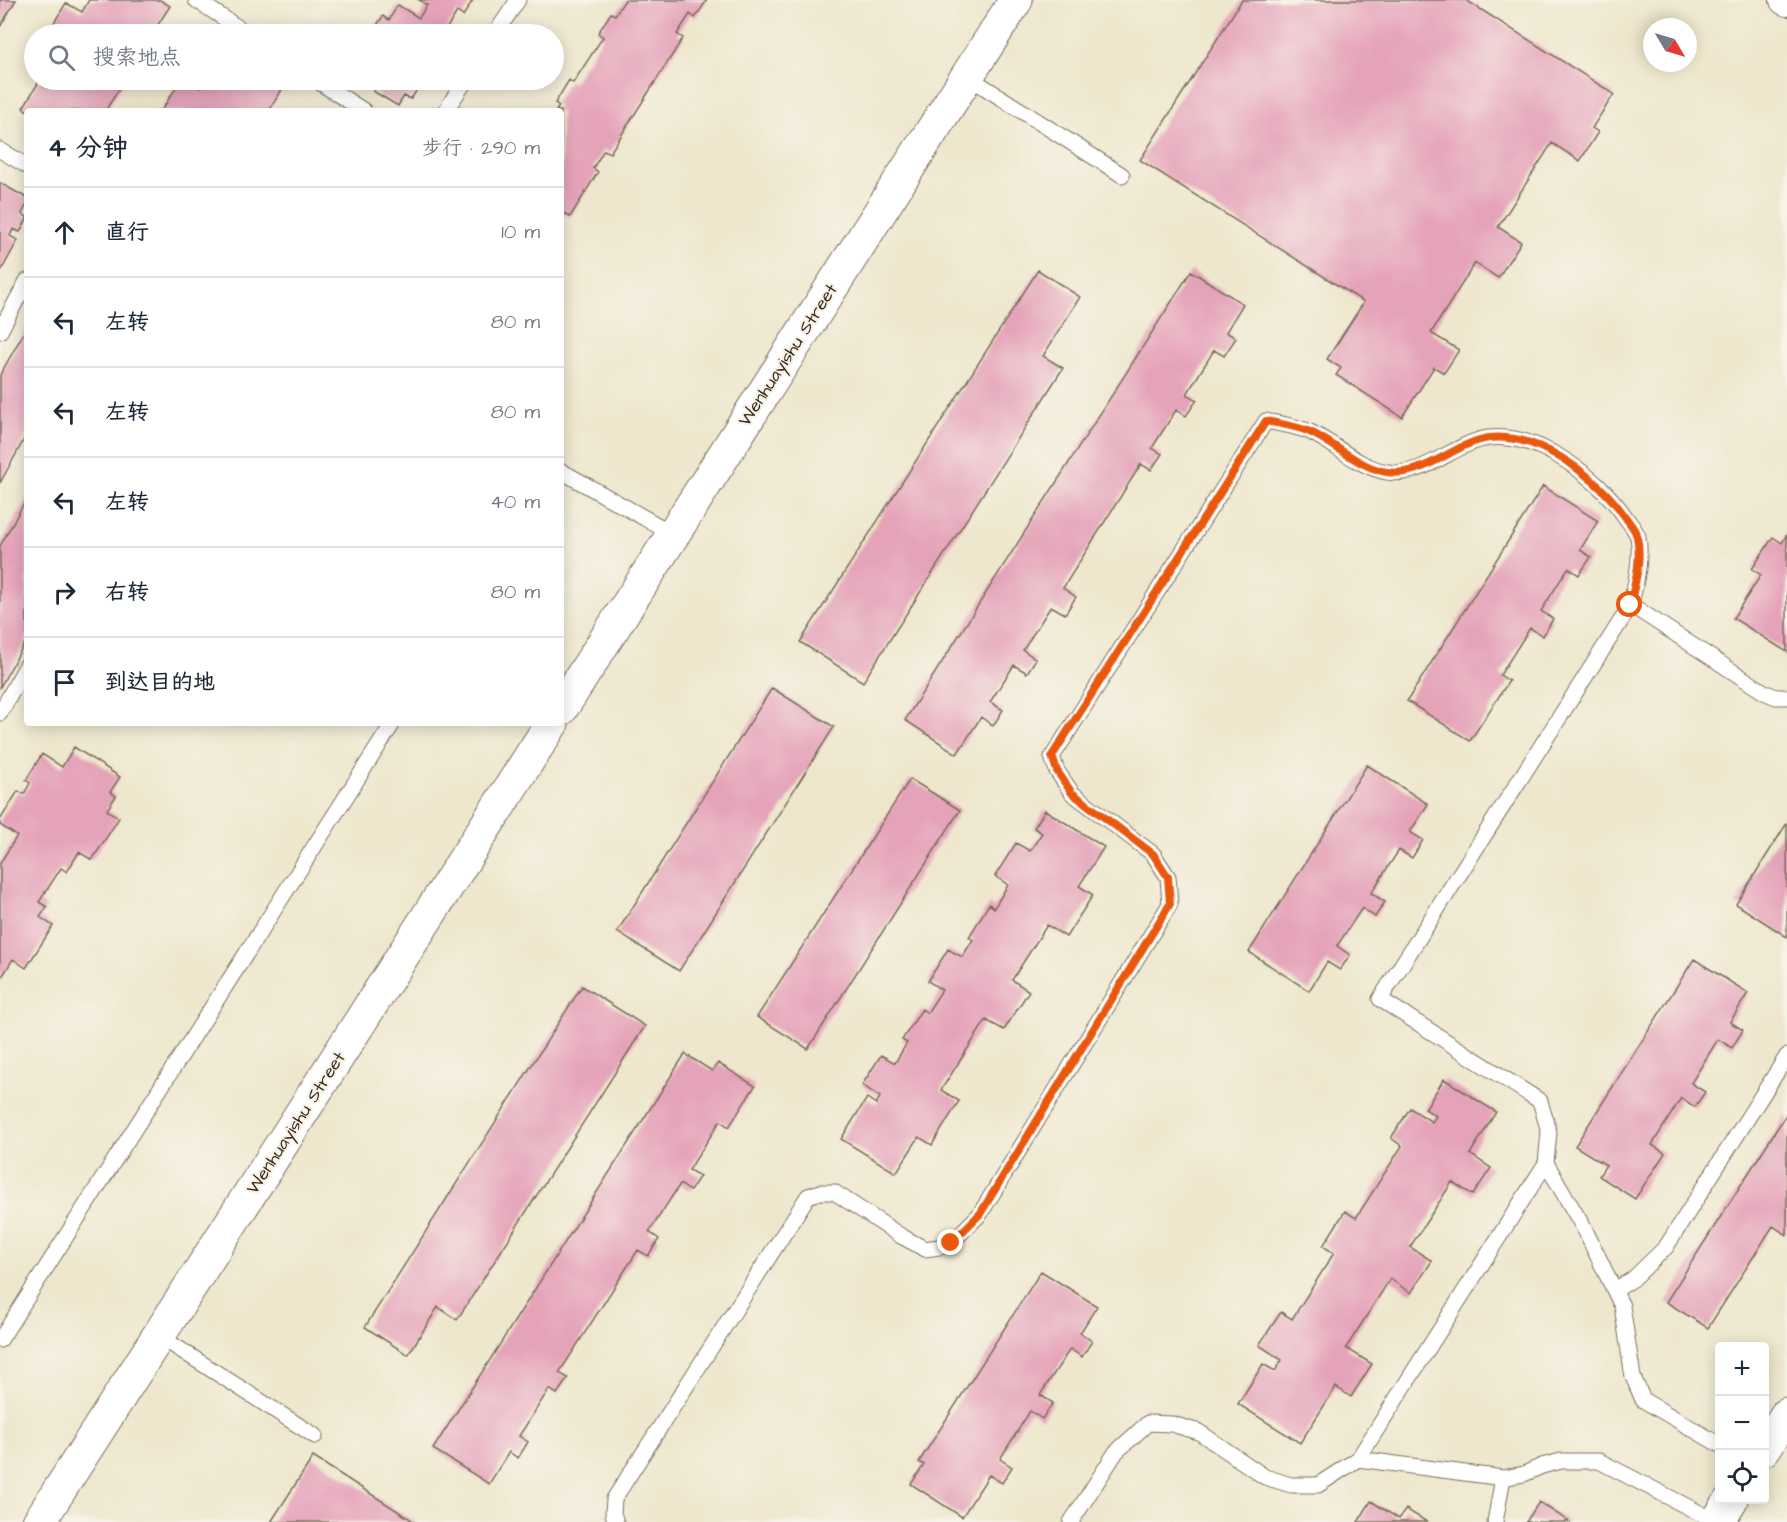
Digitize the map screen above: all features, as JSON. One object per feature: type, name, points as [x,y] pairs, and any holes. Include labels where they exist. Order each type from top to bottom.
[{"type":"street","name":"Wenhuayishu Street","points":[[564,704],[1016,0]]},
{"type":"street","name":"Wenhuayishu Street","points":[[39,1522],[550,726]]},
{"type":"street","points":[[1769,1441],[1787,1414]]},
{"type":"street","points":[[1717,1522],[1728,1504]]},
{"type":"lane","points":[[196,0],[233,24]]},
{"type":"lane","points":[[502,24],[518,0]]},
{"type":"lane","points":[[967,76],[1122,175]]},
{"type":"lane","points":[[331,90],[359,108]]},
{"type":"lane","points":[[447,108],[459,90]]},
{"type":"lane","points":[[0,150],[24,164]]},
{"type":"lane","points":[[0,331],[24,287]]},
{"type":"lane","points":[[615,1522],[614,1499],[808,1196],[820,1192],[834,1192],[925,1249],[939,1248],[951,1243],[980,1214],[1170,904],[1168,877],[1153,854],[1072,793],[1057,771],[1052,756],[1266,421],[1308,431],[1359,462],[1384,471],[1398,473],[1425,466],[1473,443],[1500,437],[1529,444],[1562,458],[1595,481],[1622,512],[1637,534],[1640,556],[1630,605],[1380,999],[1540,1101],[1549,1132],[1546,1164],[1358,1459],[1318,1485],[1291,1485],[1265,1477],[1199,1432],[1172,1424],[1148,1423],[1116,1452],[1071,1522]]},
{"type":"lane","points":[[564,473],[673,534]]},
{"type":"lane","points":[[1630,605],[1764,692],[1776,697],[1787,697]]},
{"type":"lane","points":[[0,713],[24,670]]},
{"type":"lane","points":[[0,1340],[391,726]]},
{"type":"lane","points":[[1615,1290],[1633,1279],[1666,1247],[1787,1056]]},
{"type":"lane","points":[[1546,1164],[1585,1230],[1622,1305],[1633,1377],[1643,1400],[1715,1443]]},
{"type":"lane","points":[[159,1336],[315,1436]]},
{"type":"lane","points":[[1358,1459],[1503,1478],[1524,1474],[1561,1461],[1599,1461],[1717,1522]]},
{"type":"lane","points":[[1495,1522],[1503,1478]]},
{"type":"building","points":[[0,0],[16,0],[0,27]]},
{"type":"building","points":[[89,0],[160,0],[170,6],[158,24],[53,24],[66,3],[82,12]]},
{"type":"building","points":[[419,0],[473,0],[463,16],[457,12],[449,24],[378,24],[383,16],[389,20],[398,5],[419,18],[427,5]]},
{"type":"building","points":[[625,0],[707,0],[695,18],[690,14],[677,34],[683,38],[610,153],[604,150],[593,168],[598,172],[570,217],[564,213],[564,108],[558,108],[559,106],[555,103],[569,80],[573,83],[603,37],[598,33],[611,13],[615,15]]},
{"type":"building","points":[[1242,0],[1466,0],[1614,94],[1592,128],[1598,132],[1580,161],[1552,143],[1498,227],[1521,242],[1498,278],[1475,263],[1431,333],[1459,350],[1444,373],[1434,367],[1402,417],[1336,375],[1341,368],[1327,359],[1364,302],[1140,160]]},
{"type":"building","points":[[34,90],[119,90],[107,108],[23,108]]},
{"type":"building","points":[[175,90],[282,90],[271,108],[163,108]]},
{"type":"building","points":[[417,90],[411,99],[404,96],[398,106],[373,91]]},
{"type":"building","points":[[0,183],[24,196],[22,214],[24,225],[20,232],[13,229],[10,236],[18,240],[0,273]]},
{"type":"building","points":[[1038,270],[1080,297],[1043,356],[1063,368],[863,682],[800,642]]},
{"type":"building","points":[[1191,271],[1243,304],[1226,332],[1236,338],[1224,356],[1214,350],[1187,394],[1197,400],[1186,416],[1176,410],[1152,448],[1162,454],[1151,470],[1141,464],[1063,588],[1076,597],[1065,614],[1051,606],[1023,650],[1036,659],[1027,673],[1014,665],[990,702],[1003,710],[993,726],[981,717],[957,754],[905,720]]},
{"type":"building","points":[[24,332],[24,439],[0,483],[0,375]]},
{"type":"building","points":[[1543,486],[1598,521],[1580,550],[1591,557],[1579,575],[1568,568],[1541,611],[1553,619],[1543,636],[1530,628],[1500,675],[1509,681],[1470,741],[1407,701]]},
{"type":"building","points":[[24,503],[24,644],[0,687],[0,546]]},
{"type":"building","points":[[1787,534],[1787,652],[1733,618],[1761,575],[1752,569],[1773,537],[1782,543]]},
{"type":"building","points":[[772,688],[834,727],[679,971],[617,932]]},
{"type":"building","points":[[74,747],[120,777],[110,792],[116,796],[107,810],[119,818],[92,860],[79,852],[67,872],[61,868],[39,902],[47,907],[40,917],[53,926],[26,968],[13,959],[0,980],[0,863],[17,836],[0,825],[0,820],[18,791],[24,794],[30,783],[26,780],[42,754],[62,767]]},
{"type":"building","points":[[1367,765],[1428,804],[1410,832],[1423,840],[1412,858],[1399,850],[1371,893],[1385,902],[1375,917],[1362,908],[1337,946],[1350,955],[1340,970],[1327,962],[1309,991],[1249,952]]},
{"type":"building","points":[[910,779],[960,810],[808,1049],[757,1017]]},
{"type":"building","points":[[1045,810],[1104,847],[1079,886],[1093,895],[1066,937],[1047,925],[1012,980],[1029,991],[1004,1030],[986,1020],[941,1090],[959,1101],[932,1145],[919,1137],[896,1173],[841,1139],[867,1098],[876,1104],[880,1097],[862,1085],[881,1055],[895,1063],[907,1043],[902,1040],[922,1009],[927,1013],[942,990],[928,981],[948,949],[962,957],[973,940],[969,937],[989,904],[994,908],[1008,885],[995,876],[1016,843],[1030,851],[1042,833],[1034,828]]},
{"type":"building","points":[[1787,823],[1787,937],[1736,904]]},
{"type":"building","points":[[1694,959],[1748,993],[1730,1022],[1743,1030],[1732,1048],[1718,1039],[1691,1083],[1705,1092],[1695,1107],[1681,1098],[1652,1145],[1665,1153],[1635,1199],[1599,1176],[1606,1165],[1575,1146]]},
{"type":"building","points":[[582,986],[645,1026],[457,1320],[438,1307],[408,1355],[365,1327]]},
{"type":"building","points":[[685,1054],[712,1071],[718,1063],[755,1086],[729,1127],[720,1121],[689,1170],[700,1176],[690,1191],[680,1184],[649,1232],[659,1239],[648,1256],[638,1250],[559,1373],[568,1378],[557,1394],[549,1389],[519,1436],[528,1442],[518,1458],[509,1452],[489,1484],[433,1449]]},
{"type":"building","points":[[1444,1079],[1496,1112],[1470,1154],[1491,1168],[1473,1195],[1452,1182],[1410,1247],[1432,1261],[1411,1293],[1390,1279],[1346,1348],[1372,1364],[1351,1397],[1336,1387],[1300,1443],[1238,1404],[1263,1364],[1275,1371],[1282,1360],[1259,1345],[1281,1312],[1292,1319],[1334,1253],[1323,1246],[1345,1211],[1356,1218],[1402,1146],[1391,1138],[1410,1108],[1432,1122],[1436,1116],[1425,1109]]},
{"type":"building","points":[[1787,1113],[1787,1235],[1773,1226],[1708,1328],[1666,1302]]},
{"type":"building","points":[[1041,1271],[1097,1306],[1080,1333],[1092,1341],[1082,1357],[1070,1349],[1040,1395],[1053,1403],[1042,1419],[1030,1411],[1000,1459],[1012,1467],[1002,1483],[989,1475],[962,1517],[911,1484],[924,1465],[919,1462]]},
{"type":"building","points":[[313,1457],[415,1522],[271,1522]]},
{"type":"building","points":[[1371,1501],[1399,1519],[1406,1509],[1427,1522],[1358,1522]]},
{"type":"building","points":[[1539,1502],[1570,1522],[1526,1522]]},
{"type":"route","points":[[951,1243],[980,1214],[1170,904],[1168,877],[1153,854],[1072,793],[1057,771],[1052,756],[1266,421],[1308,431],[1359,462],[1384,471],[1398,473],[1425,466],[1473,443],[1500,437],[1537,447],[1562,458],[1595,481],[1622,512],[1637,534],[1640,556],[1630,605]]}]
